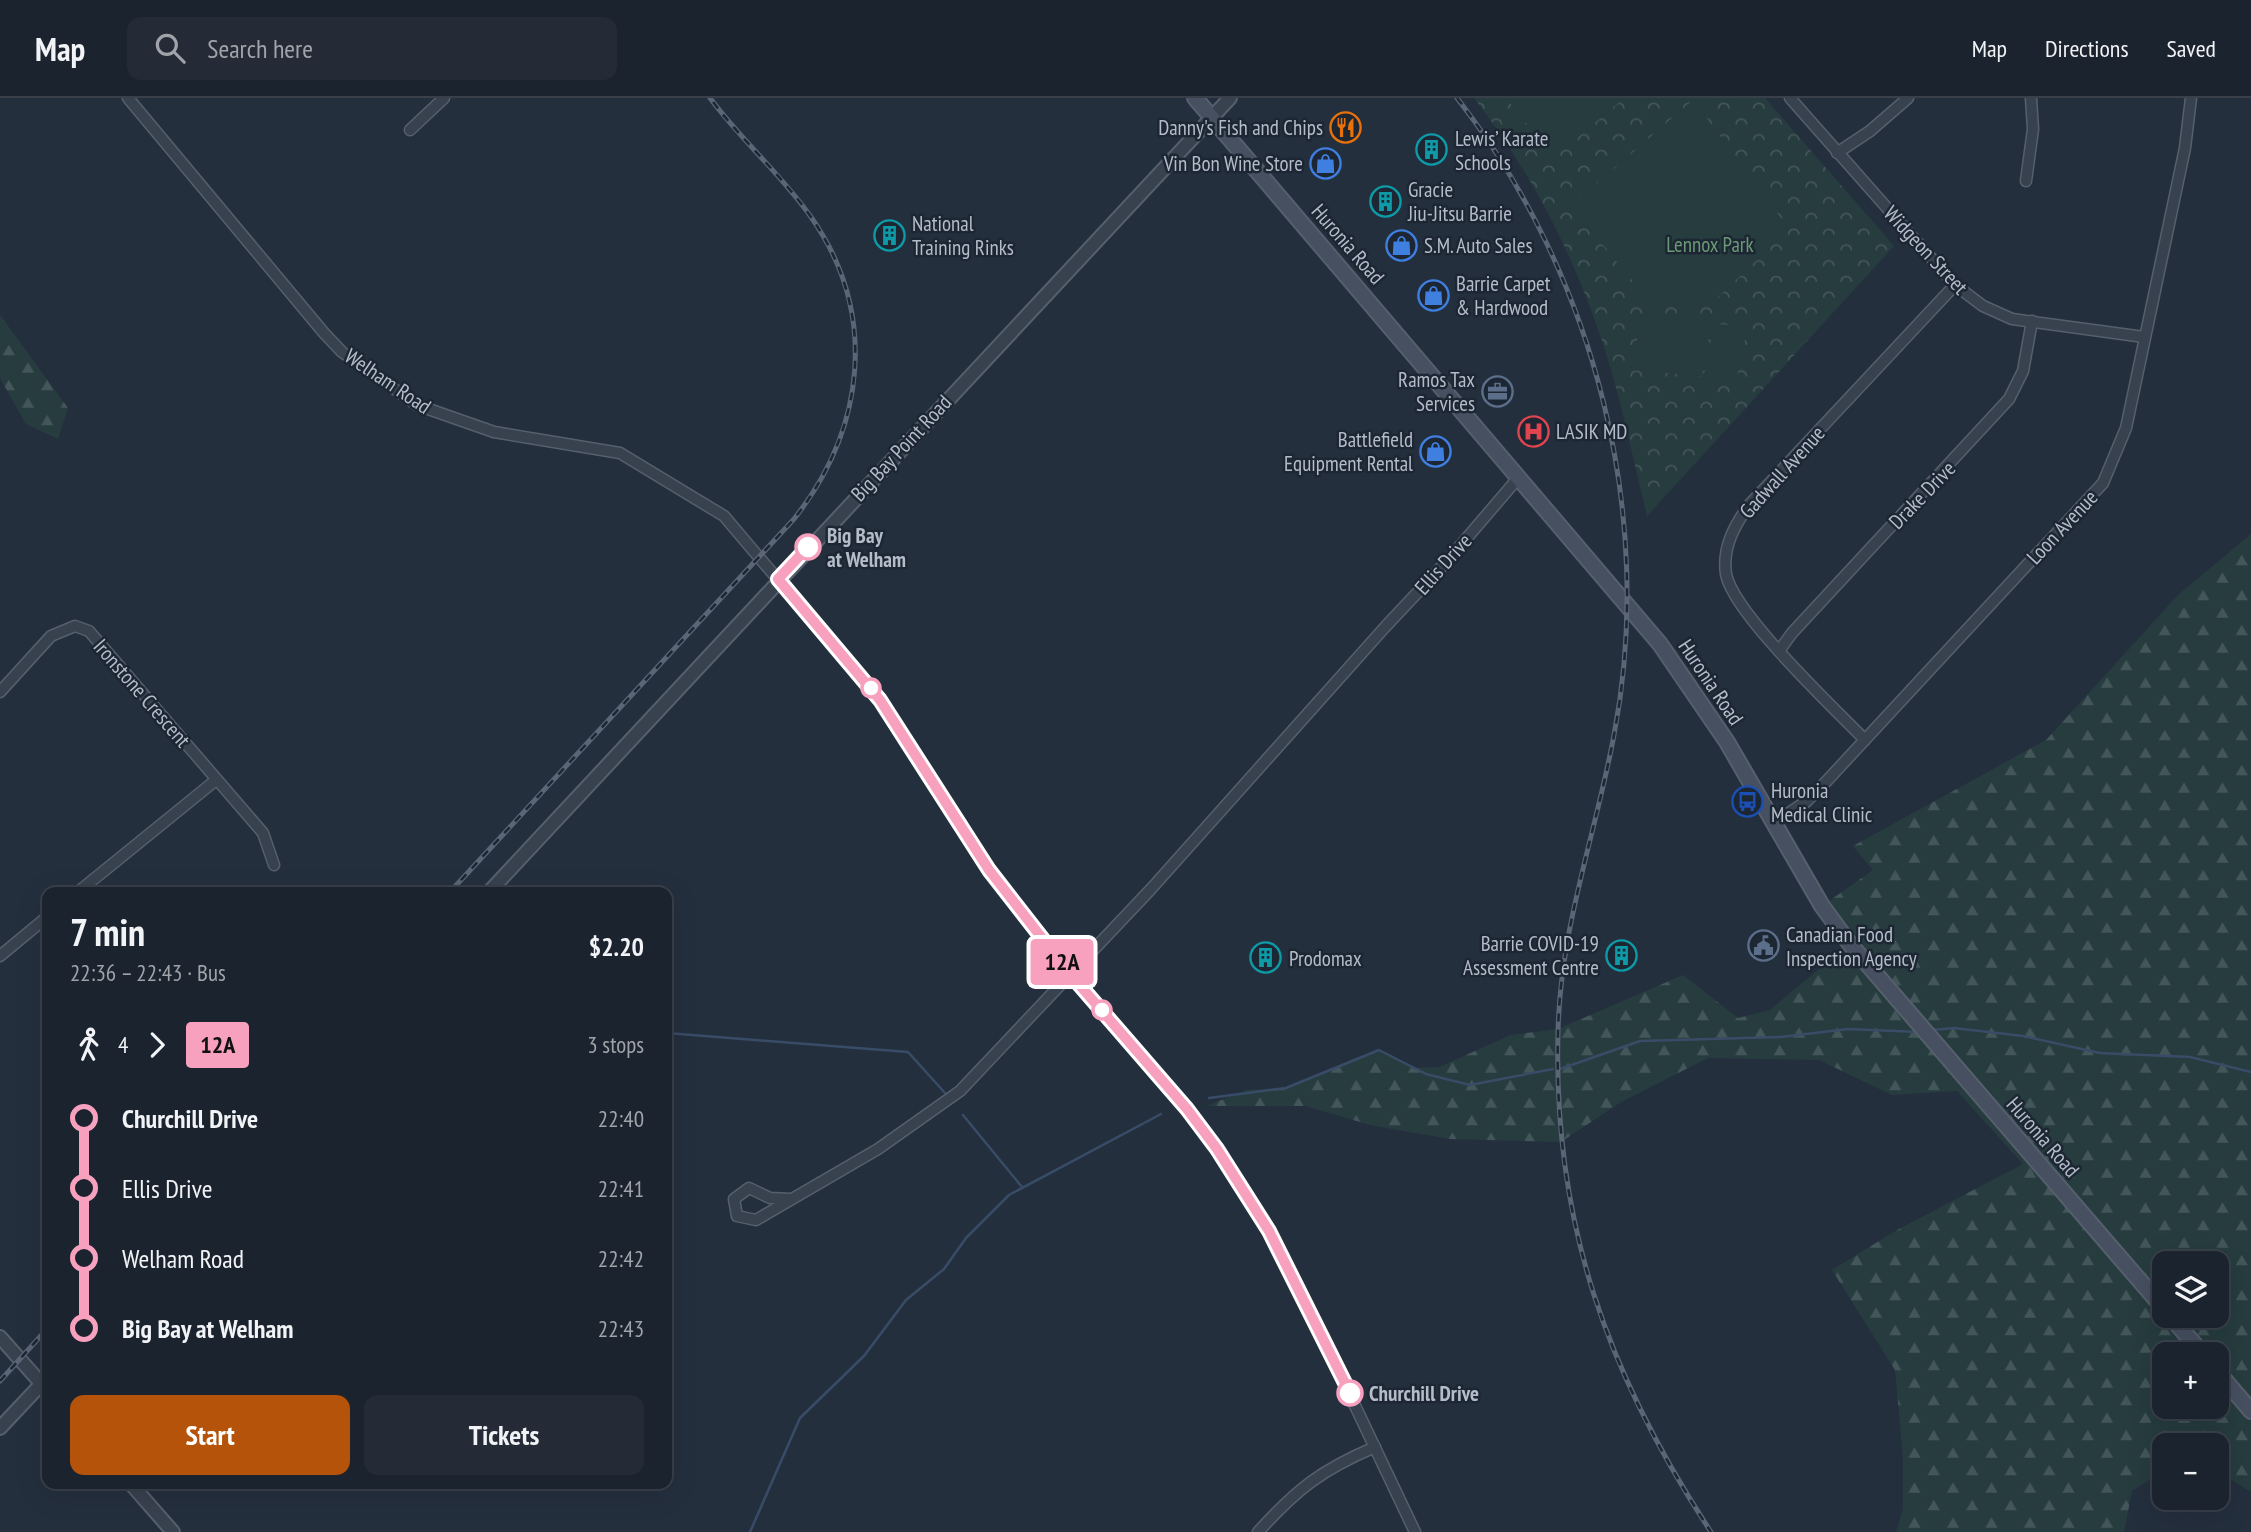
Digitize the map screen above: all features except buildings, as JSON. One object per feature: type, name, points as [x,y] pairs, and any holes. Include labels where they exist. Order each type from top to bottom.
[{"type":"main road","name":"Huronia Road","points":[[1195,98],[1660,643],[1727,742],[1822,906],[1850,944],[2152,1295]]},
{"type":"main road","points":[[2180,1328],[2193,1342]]},
{"type":"main road","points":[[2229,1385],[2251,1410]]},
{"type":"street","name":"Welham Road","points":[[128,98],[342,352],[417,405],[494,432],[620,453],[724,516],[880,700],[989,870],[1070,974],[1187,1109],[1223,1158],[1274,1240],[1327,1343],[1415,1532]]},
{"type":"street","points":[[410,130],[444,98]]},
{"type":"street","name":"Big Bay Point Road","points":[[494,887],[778,579],[1230,98]]},
{"type":"street","name":"Widgeon Street","points":[[1790,98],[1955,285],[1983,306],[2012,319],[2144,337]]},
{"type":"street","points":[[1837,153],[1870,131],[1908,98]]},
{"type":"street","points":[[2026,181],[2033,129],[2031,98]]},
{"type":"street","name":"Loon Avenue","points":[[1774,823],[1807,801],[2103,484],[2126,428],[2185,148],[2191,98]]},
{"type":"street","name":"Gadwall Avenue","points":[[1865,740],[1752,620],[1726,576],[1727,550],[1735,525],[1750,504],[1955,285]]},
{"type":"street","name":"Drake Drive","points":[[1779,651],[1791,633],[1961,455],[2009,399],[2023,371],[2032,321]]},
{"type":"street","name":"Ellis Drive","points":[[791,1199],[770,1198],[749,1188],[734,1199],[737,1216],[755,1220],[878,1149],[960,1091],[1448,560],[1519,477]]},
{"type":"street","name":"Ironstone Crescent","points":[[0,692],[51,636],[75,626],[89,631],[263,833],[274,865]]},
{"type":"street","points":[[84,887],[216,780]]},
{"type":"street","points":[[0,956],[42,922]]},
{"type":"street","points":[[0,1337],[42,1381]]},
{"type":"street","points":[[0,1429],[42,1387]]},
{"type":"street","points":[[1258,1532],[1309,1480],[1336,1463],[1375,1447]]},
{"type":"street","points":[[135,1489],[173,1532]]},
{"type":"green space","name":"Lennox Park","points":[[1474,98],[1765,98],[1894,246],[1647,516],[1616,388],[1587,298],[1537,194],[1497,129]]},
{"type":"green space","points":[[1506,98],[1624,98],[1564,149],[1544,145]]},
{"type":"green space","points":[[1693,100],[1789,229],[1712,303],[1647,298],[1571,206]]},
{"type":"green space","points":[[0,315],[68,408],[58,439],[26,424],[0,378]]},
{"type":"green space","points":[[1642,316],[1711,324],[1702,376],[1631,370]]},
{"type":"green space","points":[[1714,324],[1748,326],[1736,381],[1704,376]]},
{"type":"green space","points":[[2251,534],[2251,1492],[2229,1478],[2229,1433],[2152,1433],[2152,1478],[2132,1491],[2124,1532],[1896,1532],[1903,1509],[1903,1457],[1895,1370],[1832,1270],[1897,1230],[2023,1164],[1957,1091],[1892,1095],[1819,1060],[1708,1058],[1621,1102],[1561,1142],[1450,1139],[1370,1125],[1306,1106],[1206,1106],[1247,1090],[1286,1088],[1379,1050],[1413,1068],[1439,1067],[1511,1035],[1558,1029],[1683,975],[1738,1018],[1770,1010],[1849,944],[1822,906],[1873,870],[1853,846],[2046,740],[2178,595]]},
{"type":"waterway","points":[[1933,1030],[1954,1028],[2023,1036],[2100,1053],[2190,1057],[2251,1072]]},
{"type":"waterway","points":[[1560,1069],[1640,1041],[1781,1037],[1848,1029],[1919,1032]]},
{"type":"waterway","points":[[672,1033],[908,1052],[945,1093]]},
{"type":"waterway","points":[[1209,1098],[1286,1088],[1379,1050],[1426,1074],[1470,1085],[1553,1069]]},
{"type":"waterway","points":[[750,1532],[800,1418],[864,1356],[906,1300],[944,1269],[966,1238],[1009,1195],[1161,1114]]},
{"type":"waterway","points":[[963,1115],[1022,1187]]},
{"type":"railway","points":[[455,887],[794,519],[818,484],[836,447],[849,409],[855,371],[854,331],[847,292],[833,254],[811,217],[787,186],[710,98]]},
{"type":"railway","points":[[1457,98],[1505,167],[1546,241],[1578,319],[1603,400],[1619,483],[1627,568],[1625,652],[1614,735],[1565,956],[1558,1033],[1559,1103],[1565,1169],[1577,1233],[1594,1295],[1616,1355],[1643,1415],[1711,1532]]},
{"type":"railway","points":[[0,1381],[42,1335]]},
{"type":"bus line","name":"12A","points":[[808,547],[778,579],[838,646],[880,700],[989,870],[1070,974],[1187,1109],[1217,1149],[1269,1231],[1350,1393]]},
{"type":"place","name":"Danny's Fish and Chips","points":[[1346,127]]},
{"type":"place","name":"Lewis’ Karate Schools","points":[[1432,150]]},
{"type":"place","name":"Vin Bon Wine Store","points":[[1326,163]]},
{"type":"place","name":"Gracie Jiu-Jitsu Barrie","points":[[1385,201]]},
{"type":"place","name":"National Training Rinks","points":[[889,235]]},
{"type":"place","name":"S.M. Auto Sales","points":[[1401,245]]},
{"type":"place","name":"Barrie Carpet & Hardwood","points":[[1433,295]]},
{"type":"place","name":"Ramos Tax Services","points":[[1498,391]]},
{"type":"place","name":"LASIK MD","points":[[1533,431]]},
{"type":"place","name":"Battlefield Equipment Rental","points":[[1436,451]]},
{"type":"place","name":"Big Bay at Welham","points":[[808,547]]},
{"type":"place","name":"Huronia Medical Clinic","points":[[1748,802]]},
{"type":"place","name":"Canadian Food Inspection Agency","points":[[1763,946]]},
{"type":"place","name":"Barrie COVID-19 Assessment Centre","points":[[1622,955]]},
{"type":"place","name":"Prodomax","points":[[1266,958]]},
{"type":"place","name":"Churchill Drive","points":[[1350,1393]]}]
